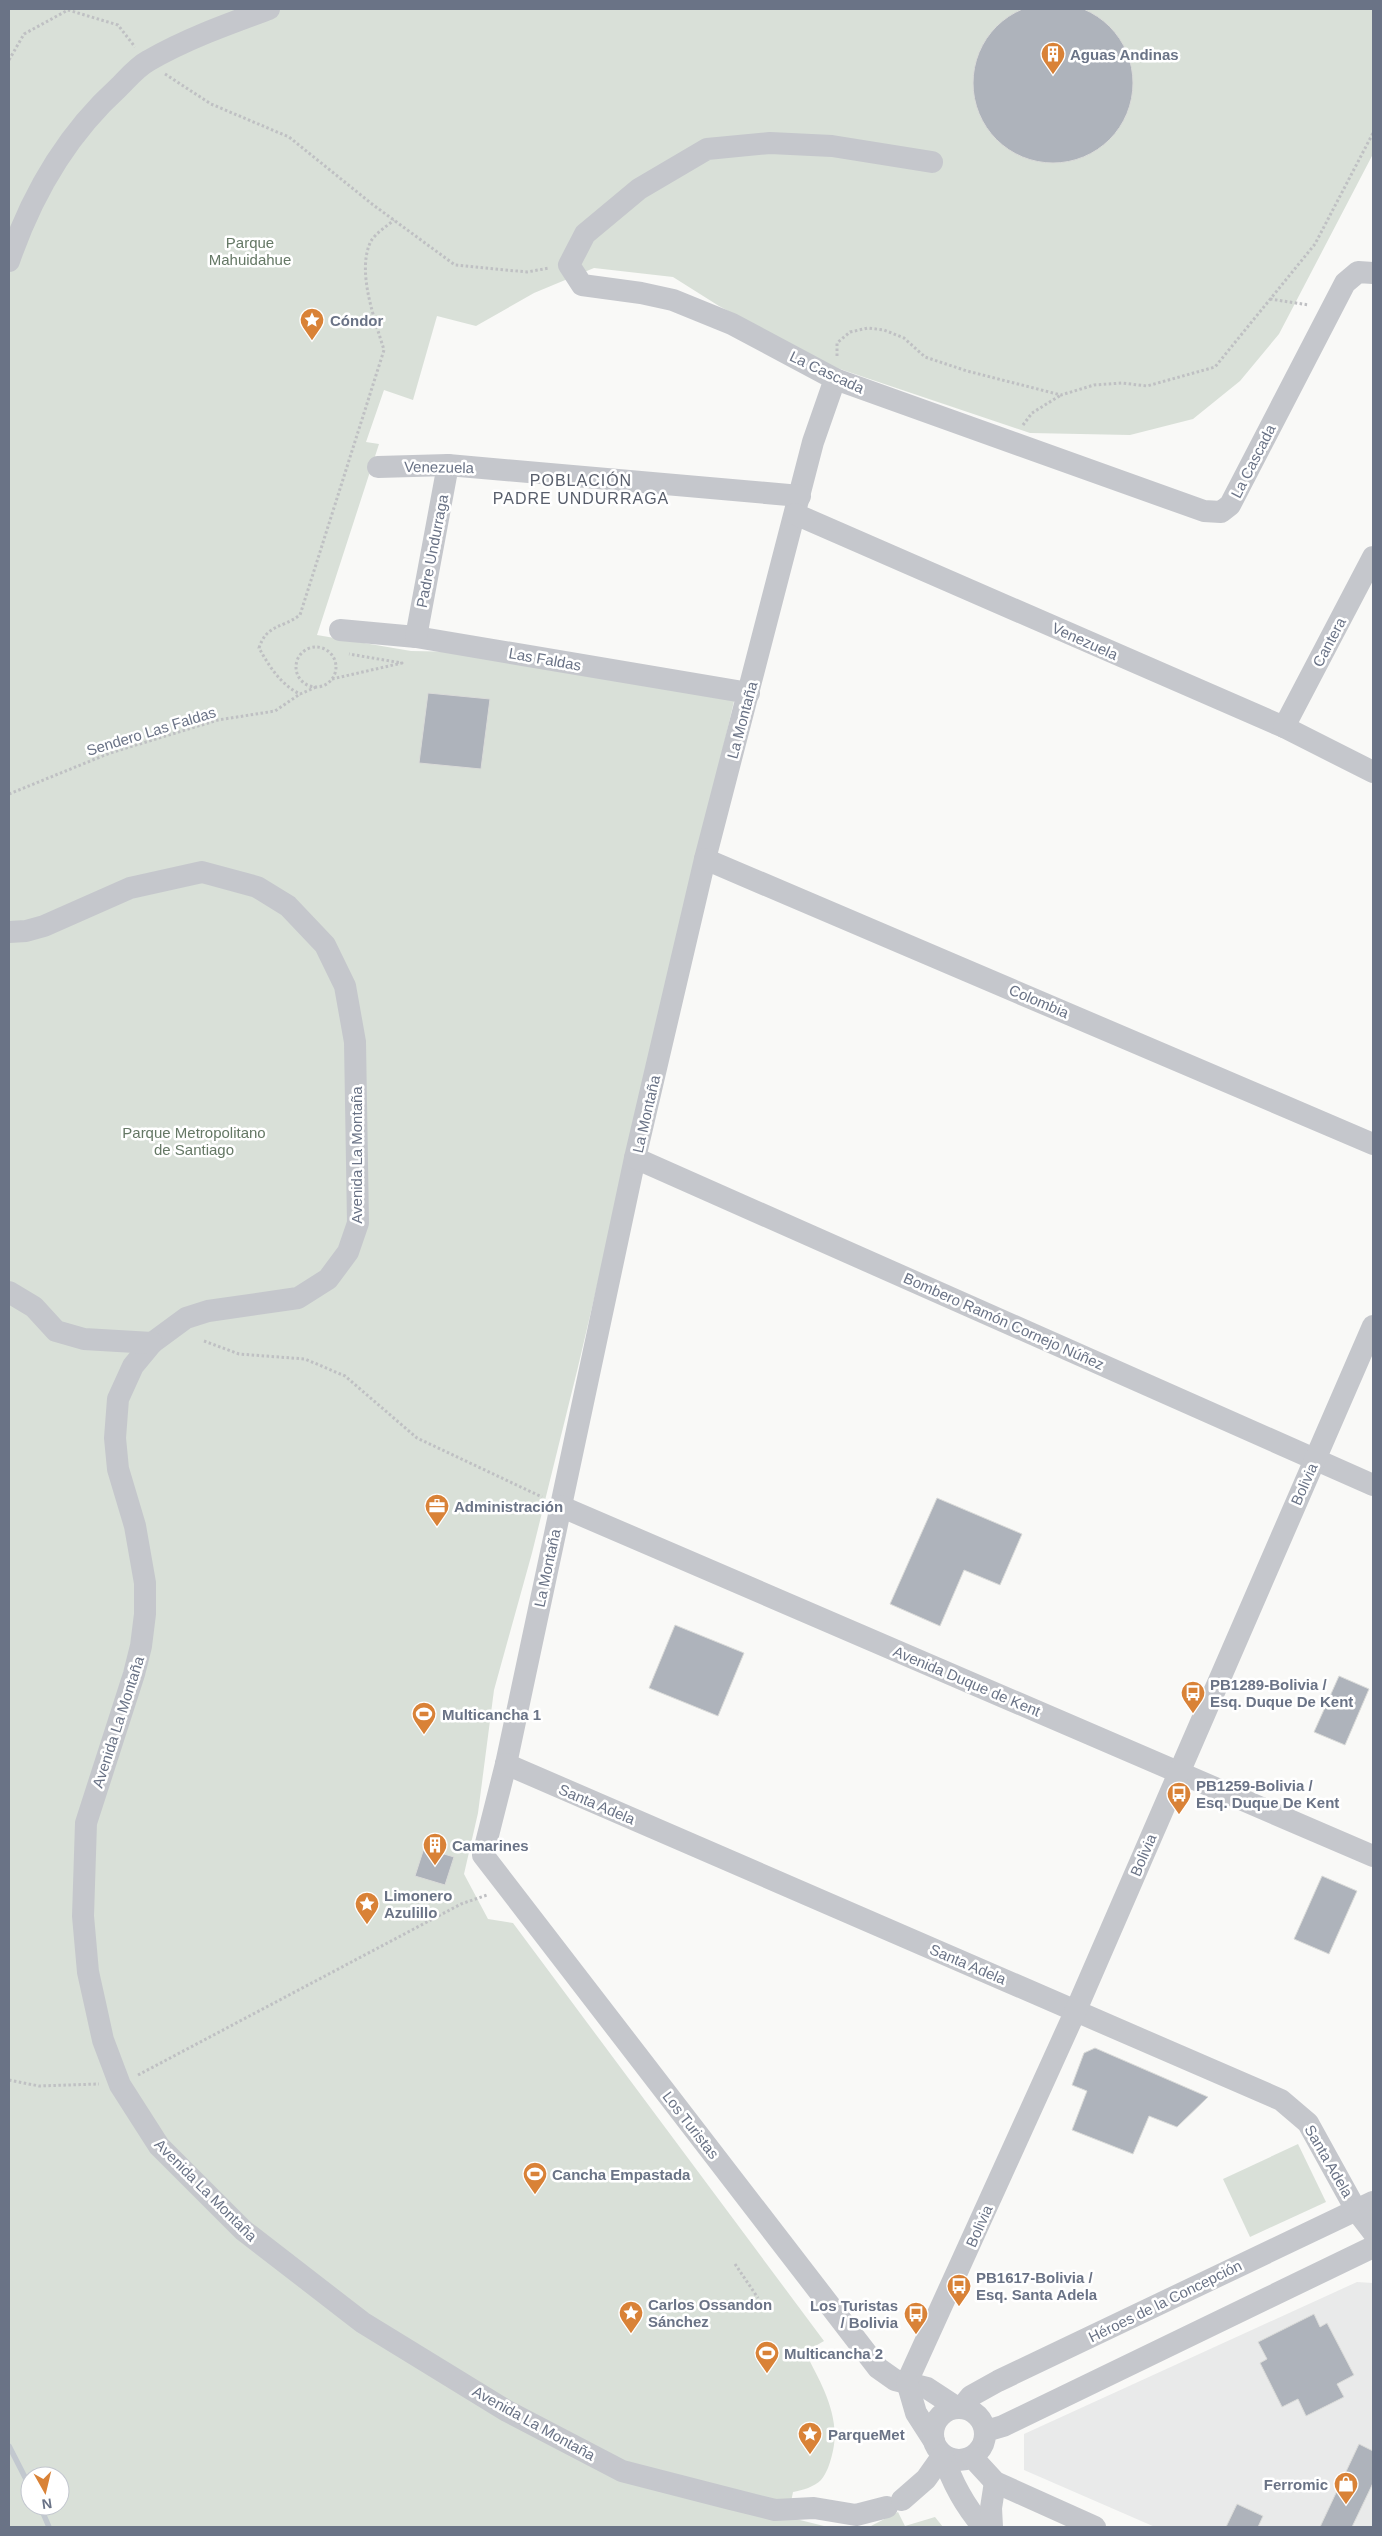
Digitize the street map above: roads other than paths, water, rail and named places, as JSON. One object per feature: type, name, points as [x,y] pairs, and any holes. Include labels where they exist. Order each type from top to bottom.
[{"type":"street","points":[[9,260],[36,193],[67,144],[103,101],[146,62],[218,28],[270,9]]},
{"type":"street","name":"La Cascada","points":[[932,162],[823,145],[770,143],[707,149],[639,189],[585,234],[569,264],[582,286],[641,293],[673,300],[732,324],[835,379],[1204,511],[1221,512],[1230,505],[1344,283],[1366,273]]},
{"type":"street","name":"La Montaña","points":[[483,1855],[506,1764],[635,1158],[705,859],[797,505],[821,418],[835,379]]},
{"type":"street","name":"Venezuela","points":[[378,467],[448,465],[797,505],[1284,727],[1373,772]]},
{"type":"street","name":"Padre Undurraga","points":[[416,637],[448,465]]},
{"type":"street","name":"Cantera","points":[[1284,727],[1373,557]]},
{"type":"street","name":"Las Faldas","points":[[338,641],[416,637],[749,694]]},
{"type":"street","name":"Colombia","points":[[705,859],[1373,1144]]},
{"type":"street","name":"Avenida La Montaña","points":[[9,932],[26,931],[44,926],[130,888],[202,872],[257,887],[288,906],[325,945],[345,986],[355,1042],[358,1223],[348,1252],[328,1279],[298,1298],[208,1312],[186,1318],[152,1343],[133,1366],[118,1399],[115,1438],[118,1469],[135,1526],[145,1583],[145,1614],[141,1646],[86,1823],[83,1916],[88,1972],[103,2040],[120,2085],[159,2146],[242,2230],[362,2322],[507,2411],[622,2471],[776,2510],[814,2508],[856,2515],[895,2503],[926,2479],[938,2448]]},
{"type":"street","name":"Bombero Ramón Cornejo Núñez","points":[[635,1158],[1373,1485]]},
{"type":"street","points":[[9,1292],[34,1307],[56,1331],[84,1339],[152,1343]]},
{"type":"street","name":"Bolivia","points":[[907,2382],[1076,2010],[1373,1326]]},
{"type":"street","name":"Avenida Duque de Kent","points":[[560,1506],[1373,1856]]},
{"type":"street","name":"Santa Adela","points":[[506,1764],[1271,2095],[1291,2106],[1315,2133],[1365,2206],[1373,2232]]},
{"type":"street","name":"Los Turistas","points":[[483,1855],[878,2368],[895,2380],[927,2388],[959,2407]]},
{"type":"street","name":"Héroes de la Concepción","points":[[959,2407],[971,2396],[998,2382],[1365,2206]]},
{"type":"street","points":[[986,2431],[1002,2426],[1373,2247]]},
{"type":"street","points":[[907,2382],[916,2413],[938,2448],[954,2460],[972,2457],[984,2443],[986,2431],[978,2415],[959,2407],[940,2416],[934,2428],[938,2448],[951,2481],[983,2527]]},
{"type":"street","points":[[972,2457],[995,2482],[1095,2527]]},
{"type":"street","points":[[992,2527],[990,2508],[995,2482]]},
{"type":"waterway","points":[[9,2446],[20,2467]]},
{"type":"waterway","points":[[44,2516],[49,2527]]},
{"type":"place","name":"Aguas Andinas","points":[[1053,75]]},
{"type":"place","name":"Cóndor","points":[[312,341]]},
{"type":"place","name":"Administración","points":[[437,1527]]},
{"type":"place","name":"PB1289-Bolivia / Esq. Duque De Kent","points":[[1193,1714]]},
{"type":"place","name":"Multicancha 1","points":[[424,1735]]},
{"type":"place","name":"PB1259-Bolivia / Esq. Duque De Kent","points":[[1179,1815]]},
{"type":"place","name":"Camarines","points":[[435,1866]]},
{"type":"place","name":"Limonero Azulillo","points":[[367,1925]]},
{"type":"place","name":"Cancha Empastada","points":[[535,2195]]},
{"type":"place","name":"PB1617-Bolivia / Esq. Santa Adela","points":[[959,2307]]},
{"type":"place","name":"Carlos Ossandon Sánchez","points":[[631,2334]]},
{"type":"place","name":"Los Turistas / Bolivia","points":[[916,2335]]},
{"type":"place","name":"Multicancha 2","points":[[767,2374]]},
{"type":"place","name":"ParqueMet","points":[[810,2455]]},
{"type":"place","name":"Ferromic","points":[[1346,2505]]},
{"type":"district","name":"POBLACIÓN PADRE UNDURRAGA","points":[[581,489]]},
{"type":"park label","name":"Parque Mahuidahue","points":[[250,250]]},
{"type":"park label","name":"Parque Metropolitano de Santiago","points":[[194,1140]]}]
